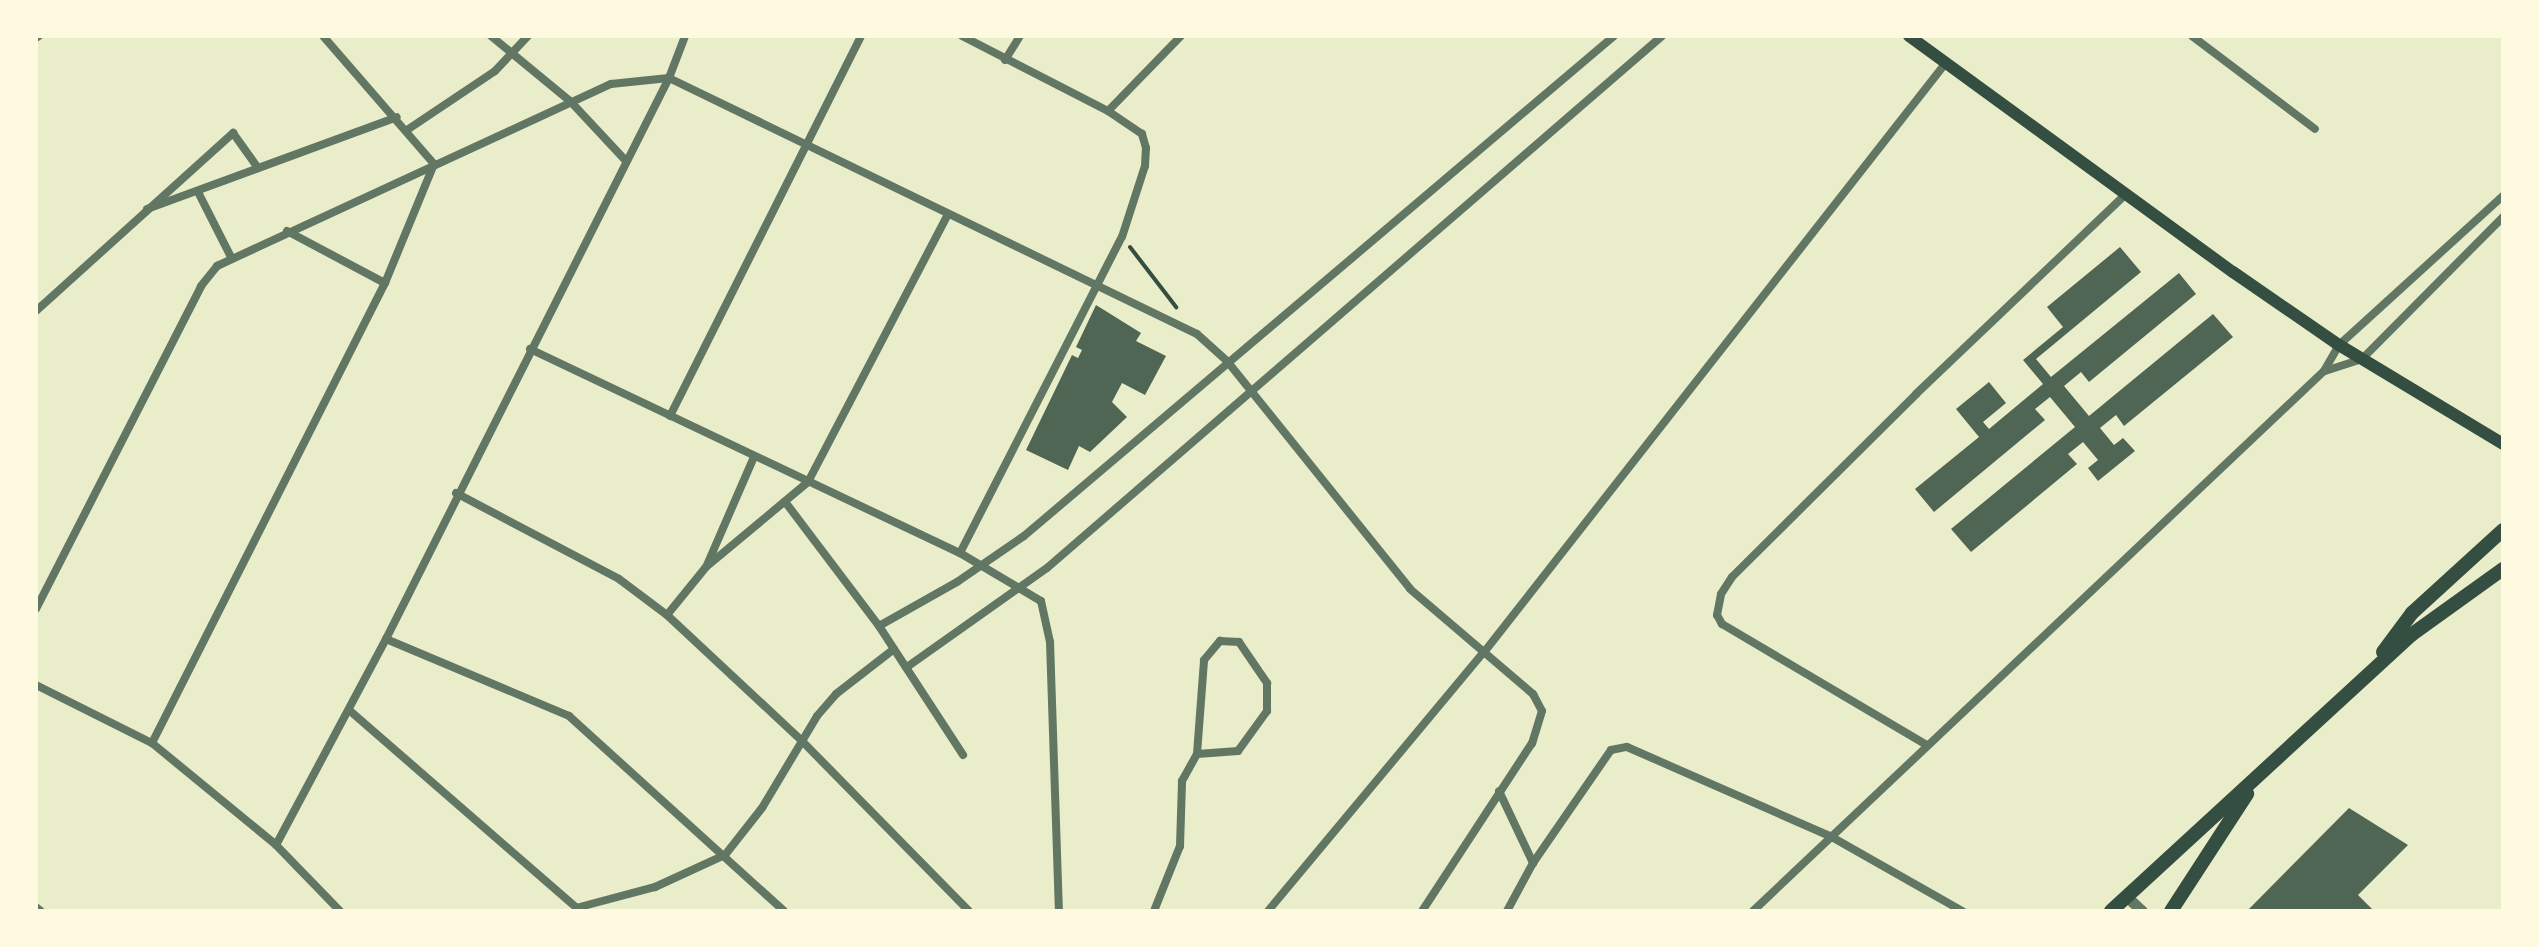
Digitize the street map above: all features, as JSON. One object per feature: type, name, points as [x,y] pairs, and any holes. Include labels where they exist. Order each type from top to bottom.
[{"type":"highway","points":[[2364,678],[2412,613],[2503,530]]},
{"type":"highway","points":[[2111,911],[2255,783],[2425,623],[2503,569]]},
{"type":"highway","points":[[2171,911],[2255,783]]},
{"type":"main road","points":[[1909,36],[2339,345],[2503,444]]},
{"type":"street","points":[[323,36],[397,117],[434,164]]},
{"type":"street","points":[[491,36],[571,102],[626,161]]},
{"type":"street","points":[[407,130],[451,105],[514,53],[528,36]]},
{"type":"street","points":[[276,845],[386,639],[456,493],[669,78],[685,36]]},
{"type":"street","points":[[670,416],[861,36]]},
{"type":"street","points":[[960,553],[1093,286],[1122,237],[1145,166],[1142,134],[1108,111],[962,36]]},
{"type":"street","points":[[1005,60],[1020,36]]},
{"type":"street","points":[[1108,111],[1181,36]]},
{"type":"street","points":[[879,626],[983,566],[1127,450],[1227,361],[1614,36]]},
{"type":"street","points":[[907,667],[1023,587],[1252,393],[1662,36]]},
{"type":"street","points":[[2192,36],[2315,129]]},
{"type":"street","points":[[1268,911],[1485,651],[1945,64]]},
{"type":"street","points":[[36,609],[209,274],[231,257],[627,78],[669,78],[947,216],[1197,334],[1227,361],[1410,589],[1520,680],[1542,711],[1532,743],[1422,911]]},
{"type":"street","points":[[141,210],[198,192],[397,117]]},
{"type":"street","points":[[36,311],[141,210],[235,133],[258,168]]},
{"type":"street","points":[[152,743],[385,283],[434,164]]},
{"type":"street","points":[[198,192],[231,257]]},
{"type":"street","points":[[1925,744],[1722,624],[1717,607],[1732,577],[2126,194]]},
{"type":"street","points":[[1753,911],[1925,744],[2324,371],[2339,345],[2503,196]]},
{"type":"street","points":[[667,615],[706,567],[808,482],[947,216]]},
{"type":"street","points":[[2324,371],[2362,359],[2503,217]]},
{"type":"street","points":[[287,231],[385,283]]},
{"type":"street","points":[[2449,246],[2463,259]]},
{"type":"street","points":[[530,349],[753,459],[960,553],[1023,587],[1041,601],[1050,642],[1059,911]]},
{"type":"street","points":[[706,567],[753,459]]},
{"type":"street","points":[[456,493],[619,579],[667,615],[801,740],[969,911]]},
{"type":"street","points":[[786,503],[879,626],[963,755]]},
{"type":"street","points":[[386,639],[569,716],[784,911]]},
{"type":"street","points":[[1154,911],[1180,846],[1182,781],[1197,754],[1204,660],[1220,641],[1239,642],[1267,683],[1267,711],[1238,751],[1197,754]]},
{"type":"street","points":[[349,710],[578,909],[655,887],[725,855],[762,808],[801,740],[836,694],[894,649]]},
{"type":"street","points":[[36,685],[152,743],[276,845],[340,911]]},
{"type":"street","points":[[1507,911],[1533,863],[1611,750],[1636,749],[1830,836],[1962,911]]},
{"type":"street","points":[[1499,791],[1533,863]]},
{"type":"street","points":[[2126,896],[2142,911]]},
{"type":"street","points":[[36,907],[41,911]]},
{"type":"path","points":[[1122,237],[1178,310]]},
{"type":"building","points":[[2120,247],[2141,272],[2036,359],[2051,377],[2179,273],[2196,294],[2089,382],[2081,372],[2064,386],[2089,416],[2213,314],[2233,337],[2124,426],[2116,415],[2100,428],[2114,445],[2123,438],[2135,451],[2098,481],[2088,468],[2098,460],[2083,442],[2068,454],[2077,464],[1971,552],[1951,529],[2075,427],[2050,397],[2035,409],[2045,420],[1934,512],[1915,489],[1979,437],[1956,409],[1989,382],[2006,403],[1983,422],[1989,429],[2043,384],[2023,360],[2063,327],[2047,307]]},
{"type":"building","points":[[1096,305],[1141,333],[1136,341],[1166,356],[1145,395],[1122,383],[1112,402],[1127,417],[1090,452],[1079,446],[1068,470],[1026,450],[1072,355],[1078,358],[1082,350],[1076,347]]},
{"type":"building","points":[[2349,808],[2408,845],[2358,895],[2374,911],[2247,911]]}]
